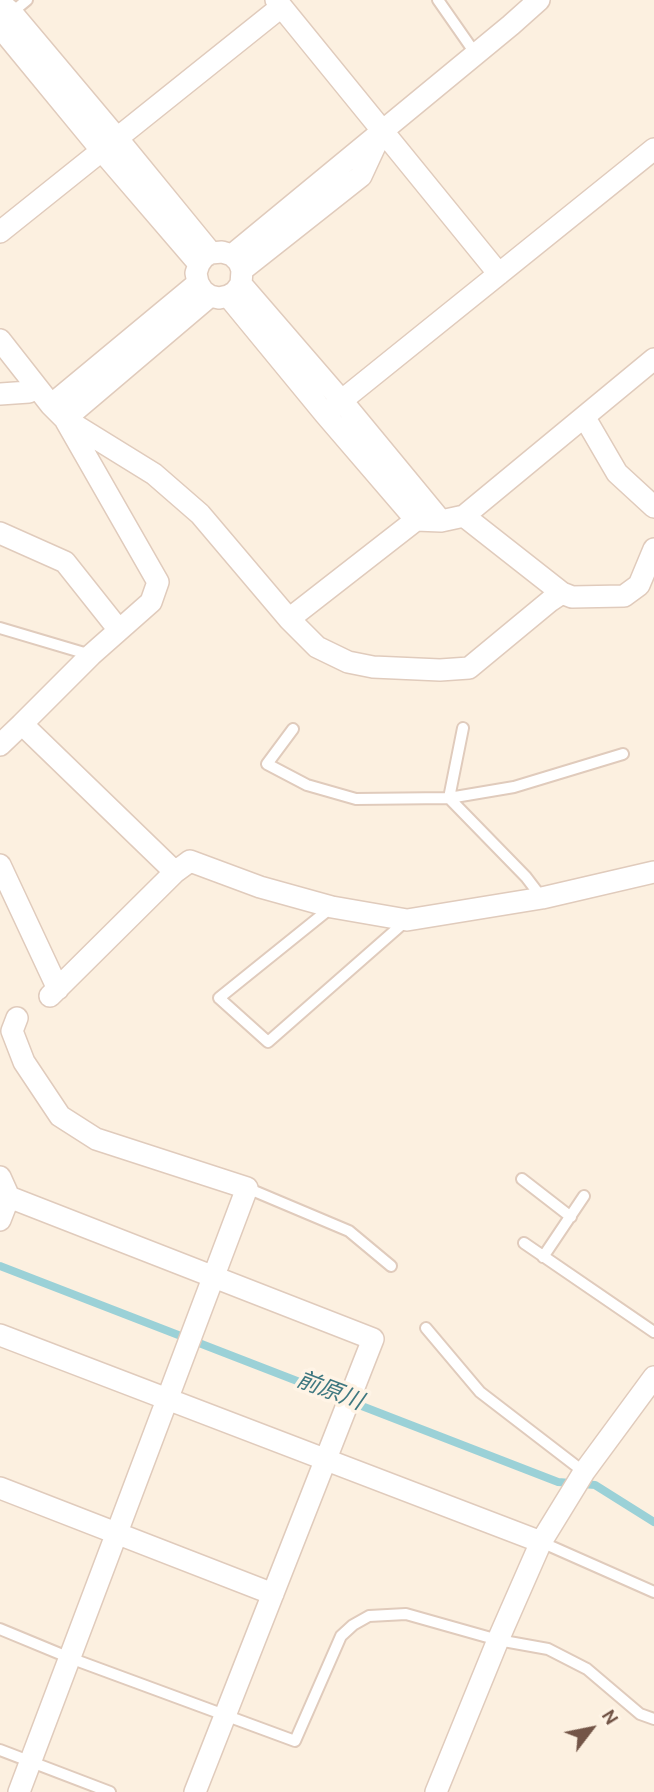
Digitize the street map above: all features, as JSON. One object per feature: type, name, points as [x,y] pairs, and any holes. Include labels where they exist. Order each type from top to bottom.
[{"type":"street","points":[[58,412],[220,275],[382,130],[539,0]]},
{"type":"street","points":[[0,232],[279,3],[499,274]]},
{"type":"street","points":[[8,13],[110,144],[333,408],[441,521]]},
{"type":"street","points":[[333,408],[654,149]]},
{"type":"street","points":[[0,340],[58,412],[158,582],[151,602],[91,655],[0,745]]},
{"type":"street","points":[[289,620],[416,520],[441,521],[464,516],[654,359]]},
{"type":"street","points":[[0,394],[29,392],[36,387]]},
{"type":"street","points":[[333,408],[416,520]]},
{"type":"street","points":[[58,412],[154,474],[200,514],[289,620],[317,647],[348,662],[373,667],[440,670],[469,668],[562,593]]},
{"type":"street","points":[[585,418],[617,473],[654,507]]},
{"type":"street","points":[[464,516],[562,593],[572,597],[624,596],[639,585],[654,549]]},
{"type":"street","points":[[0,533],[65,562],[119,630]]},
{"type":"street","points":[[22,724],[175,872]]},
{"type":"street","points":[[0,865],[54,993],[175,872],[190,861],[260,887],[332,907],[407,920],[542,898],[654,872]]},
{"type":"street","points":[[17,1018],[12,1031],[24,1062],[60,1116],[96,1139],[247,1188],[19,1792]]},
{"type":"street","points":[[0,1177],[9,1197],[373,1339],[195,1792]]},
{"type":"street","points":[[0,1220],[9,1197]]},
{"type":"street","points":[[0,1335],[541,1542]]},
{"type":"street","points":[[436,1792],[541,1542],[584,1472],[651,1386]]},
{"type":"street","points":[[0,1488],[273,1594]]},
{"type":"lane","points":[[438,0],[475,54]]},
{"type":"lane","points":[[0,628],[91,655]]},
{"type":"lane","points":[[449,798],[463,728]]},
{"type":"lane","points":[[293,729],[267,764],[307,785],[356,799],[449,798],[514,788],[623,754]]},
{"type":"lane","points":[[449,798],[526,877],[542,898]]},
{"type":"lane","points":[[332,907],[219,998],[268,1042],[407,920]]},
{"type":"lane","points":[[522,1179],[570,1217]]},
{"type":"lane","points":[[247,1188],[349,1231],[391,1266]]},
{"type":"lane","points":[[544,1257],[584,1196]]},
{"type":"lane","points":[[524,1243],[654,1332]]},
{"type":"lane","points":[[426,1328],[480,1392],[584,1472]]},
{"type":"lane","points":[[541,1542],[654,1592]]},
{"type":"lane","points":[[0,1629],[70,1658],[295,1741],[341,1636],[369,1616],[406,1614],[498,1640],[548,1649],[587,1669],[640,1714],[654,1719]]},
{"type":"lane","points":[[0,1750],[110,1792]]},
{"type":"waterway","name":"前原川","points":[[0,1266],[558,1482],[595,1485],[654,1522]]}]
